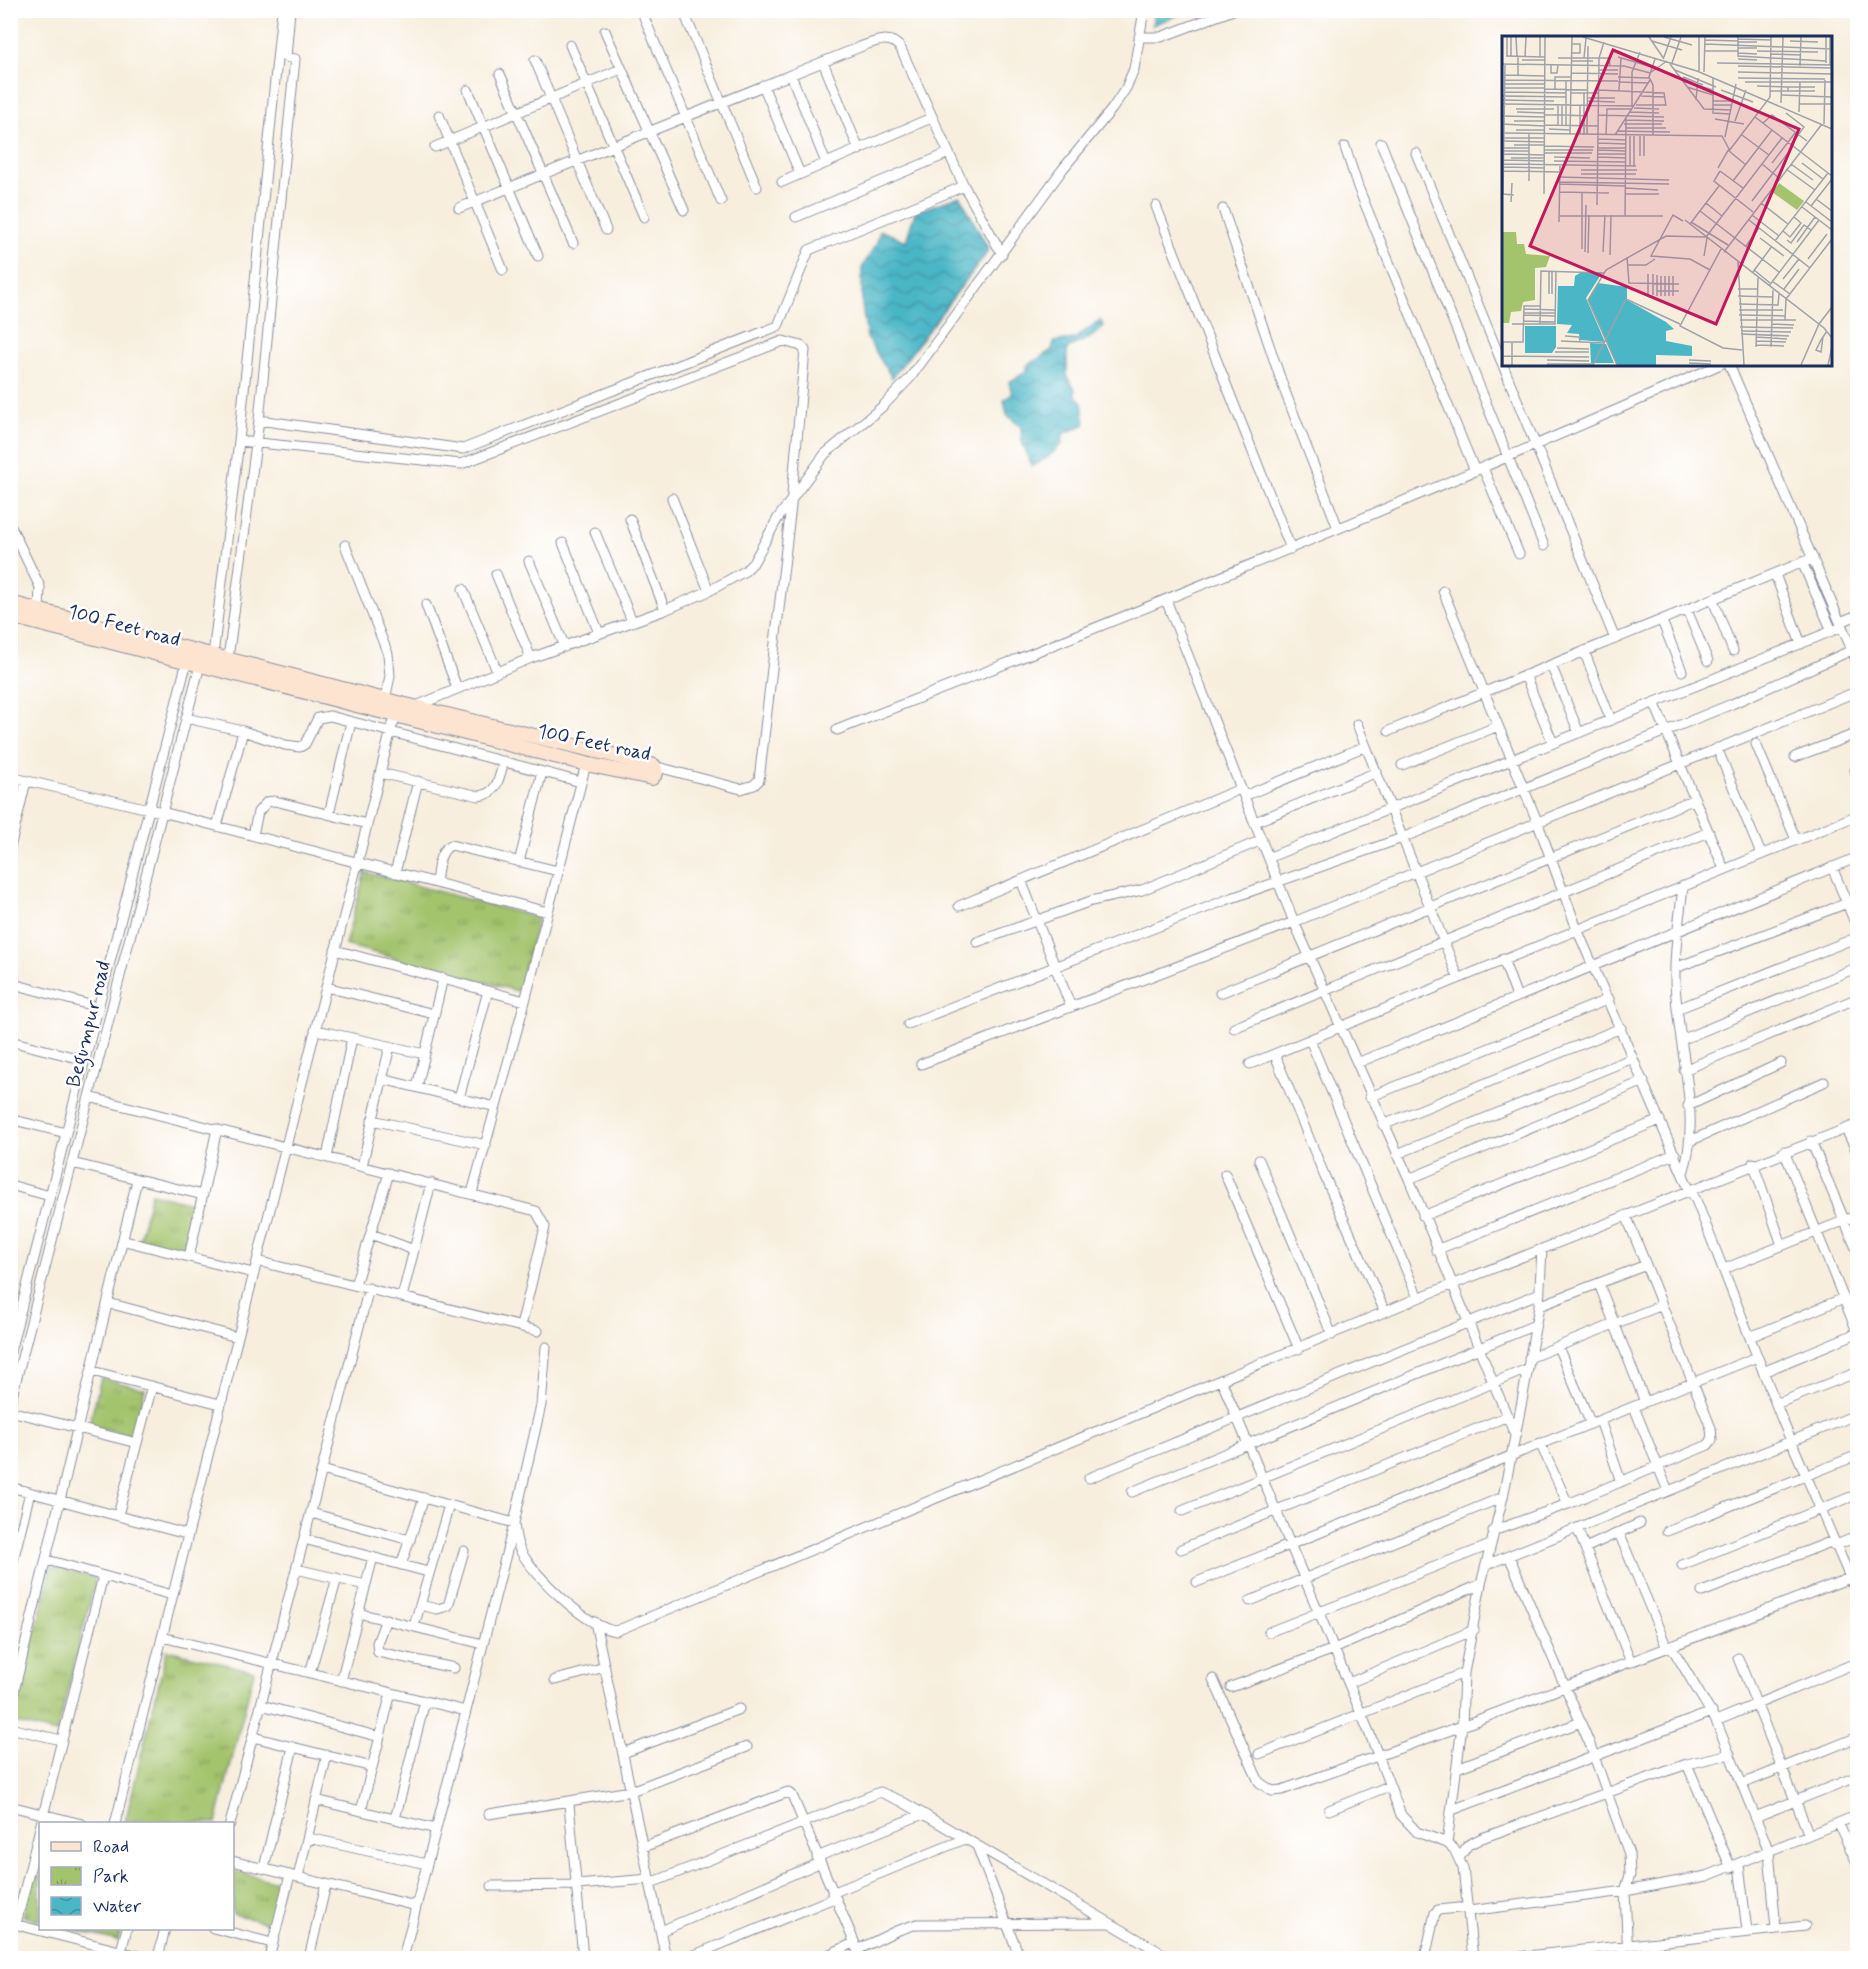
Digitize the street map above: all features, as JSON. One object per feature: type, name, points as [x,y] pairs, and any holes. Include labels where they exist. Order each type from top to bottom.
[{"type":"street","points":[[198,657],[239,441],[282,10]]},
{"type":"street","points":[[228,659],[259,420],[295,59],[286,57],[290,10]]},
{"type":"street","points":[[683,10],[757,187]]},
{"type":"street","points":[[116,1822],[284,1146],[397,714],[497,671],[664,610],[709,591],[745,571],[753,563],[791,499],[825,454],[882,407],[910,378],[1062,170],[1112,109],[1126,88],[1134,69],[1144,10]]},
{"type":"street","points":[[1139,37],[1171,34],[1233,10]]},
{"type":"street","points":[[644,17],[721,201]]},
{"type":"street","points":[[605,31],[684,210]]},
{"type":"street","points":[[459,208],[763,85],[881,40],[896,42],[964,186],[1002,254]]},
{"type":"street","points":[[570,45],[644,217]]},
{"type":"street","points":[[535,60],[606,230]]},
{"type":"street","points":[[823,62],[859,150]]},
{"type":"street","points":[[435,147],[482,125],[621,69]]},
{"type":"street","points":[[500,74],[573,243]]},
{"type":"street","points":[[791,75],[826,163]]},
{"type":"street","points":[[763,85],[800,174]]},
{"type":"street","points":[[468,90],[538,256]]},
{"type":"street","points":[[439,115],[503,270]]},
{"type":"street","points":[[782,182],[931,118]]},
{"type":"street","points":[[1381,143],[1544,546]]},
{"type":"street","points":[[1345,147],[1358,187],[1479,470],[1519,554]]},
{"type":"street","points":[[796,217],[949,153]]},
{"type":"street","points":[[1416,153],[1502,365]]},
{"type":"street","points":[[259,420],[463,449],[778,326],[809,250],[964,186]]},
{"type":"street","points":[[1156,207],[1291,549]]},
{"type":"street","points":[[1223,209],[1284,388],[1338,528]]},
{"type":"street","points":[[239,441],[461,464],[783,341],[793,342],[805,350],[791,499],[759,780],[750,787],[741,789],[654,765]]},
{"type":"street","points":[[1502,366],[1615,639]]},
{"type":"street","points":[[837,730],[1291,549],[1535,447],[1717,366]]},
{"type":"street","points":[[1730,366],[1857,662]]},
{"type":"street","points":[[672,498],[709,591]]},
{"type":"street","points":[[630,519],[664,610]]},
{"type":"street","points":[[10,525],[40,587],[39,610]]},
{"type":"street","points":[[596,532],[632,621]]},
{"type":"street","points":[[563,543],[599,633]]},
{"type":"street","points":[[345,545],[388,654],[390,676],[385,700]]},
{"type":"street","points":[[1389,731],[1813,558]]},
{"type":"street","points":[[529,561],[565,647]]},
{"type":"street","points":[[1802,562],[1832,631]]},
{"type":"street","points":[[496,574],[531,658]]},
{"type":"street","points":[[1775,574],[1801,644]]},
{"type":"street","points":[[463,589],[497,671]]},
{"type":"street","points":[[1443,591],[1537,821],[1577,929],[1689,1189],[1696,1200],[1791,1442],[1857,1596]]},
{"type":"street","points":[[1166,600],[1242,793],[1281,883],[1294,922],[1409,1179],[1436,1250],[1469,1320],[1515,1435]]},
{"type":"street","points":[[1713,600],[1733,651]]},
{"type":"street","name":"100 Feet road","points":[[10,603],[39,610],[198,657],[397,714],[586,764],[652,778],[656,772],[654,765],[385,700],[228,659],[198,657],[10,616]]},
{"type":"street","points":[[426,605],[457,688]]},
{"type":"street","points":[[1687,610],[1708,661]]},
{"type":"street","points":[[1270,857],[1801,644],[1832,631],[1857,615]]},
{"type":"street","points":[[1662,621],[1682,671]]},
{"type":"street","points":[[908,1024],[1226,900],[1281,883],[1402,838],[1522,787],[1741,700],[1770,684],[1852,650]]},
{"type":"street","points":[[1584,651],[1611,720]]},
{"type":"street","name":"Begumpur road","points":[[10,1404],[186,718],[198,657]]},
{"type":"street","name":"Begumpur road","points":[[10,1352],[149,809],[198,657]]},
{"type":"street","points":[[1551,664],[1579,733]]},
{"type":"street","points":[[1525,675],[1553,743]]},
{"type":"street","points":[[921,1064],[1294,922],[1857,691]]},
{"type":"street","points":[[1654,702],[1725,869]]},
{"type":"street","points":[[186,718],[300,747],[309,738],[318,718],[323,716],[581,782]]},
{"type":"street","points":[[329,814],[351,722]]},
{"type":"street","points":[[1357,724],[1458,977]]},
{"type":"street","points":[[1402,765],[1498,726]]},
{"type":"street","points":[[217,826],[243,731]]},
{"type":"street","points":[[1794,758],[1857,733]]},
{"type":"street","points":[[1756,744],[1796,840]]},
{"type":"street","points":[[959,906],[1242,793],[1366,747]]},
{"type":"street","points":[[1717,748],[1761,854]]},
{"type":"street","points":[[380,773],[485,795],[495,790],[504,761]]},
{"type":"street","points":[[472,1193],[525,1001],[586,764]]},
{"type":"street","points":[[519,862],[542,772]]},
{"type":"street","points":[[1254,822],[1377,772]]},
{"type":"street","points":[[10,777],[162,812],[548,912]]},
{"type":"street","points":[[10,848],[26,781]]},
{"type":"street","points":[[395,873],[418,781]]},
{"type":"street","points":[[1221,993],[1695,799]]},
{"type":"street","points":[[253,835],[258,812],[267,802],[275,801],[368,824]]},
{"type":"street","points":[[1250,1064],[1857,815]]},
{"type":"street","points":[[1234,1028],[1709,832]]},
{"type":"street","points":[[977,942],[1037,919],[1091,902],[1142,890],[1262,840]]},
{"type":"street","points":[[436,883],[441,857],[451,845],[558,871]]},
{"type":"street","points":[[1357,1063],[1857,857]]},
{"type":"street","points":[[1832,867],[1857,930]]},
{"type":"street","points":[[1021,880],[1071,1006]]},
{"type":"street","points":[[1683,886],[1675,968],[1690,1141],[1690,1153],[1683,1173]]},
{"type":"street","points":[[1675,968],[1857,899]]},
{"type":"street","points":[[1677,1009],[1857,937]]},
{"type":"street","points":[[335,950],[525,1001]]},
{"type":"street","points":[[1503,959],[1518,997]]},
{"type":"street","points":[[1681,1040],[1857,967]]},
{"type":"street","points":[[417,1087],[443,978]]},
{"type":"street","points":[[10,983],[97,1007]]},
{"type":"street","points":[[326,987],[434,1014]]},
{"type":"street","points":[[459,1098],[488,991]]},
{"type":"street","points":[[1370,1096],[1609,999]]},
{"type":"street","points":[[1684,1070],[1857,999]]},
{"type":"street","points":[[1383,1125],[1621,1028]]},
{"type":"street","points":[[92,1030],[106,1034]]},
{"type":"street","points":[[316,1030],[425,1054]]},
{"type":"street","points":[[327,1157],[352,1038]]},
{"type":"street","points":[[1310,1040],[1419,1298]]},
{"type":"street","points":[[10,1041],[85,1060]]},
{"type":"street","points":[[362,1166],[390,1046]]},
{"type":"street","points":[[1275,1055],[1325,1177],[1385,1312]]},
{"type":"street","points":[[1397,1154],[1633,1058]]},
{"type":"street","points":[[1688,1106],[1781,1063]]},
{"type":"street","points":[[382,1079],[496,1107]]},
{"type":"street","points":[[1409,1179],[1644,1081]]},
{"type":"street","points":[[1690,1141],[1824,1082]]},
{"type":"street","points":[[89,1097],[536,1211],[545,1227],[521,1326]]},
{"type":"street","points":[[10,1119],[66,1133]]},
{"type":"street","points":[[372,1120],[486,1145]]},
{"type":"street","points":[[1423,1216],[1660,1120]]},
{"type":"street","points":[[514,1523],[517,1544],[534,1570],[559,1595],[607,1630],[626,1629],[982,1477],[1222,1382],[1385,1312],[1753,1163],[1857,1124]]},
{"type":"street","points":[[1846,1129],[1857,1154]]},
{"type":"street","points":[[189,1257],[217,1130]]},
{"type":"street","points":[[1811,1141],[1857,1253]]},
{"type":"street","points":[[1763,1372],[1857,1333],[1854,1316],[1816,1232],[1784,1151]]},
{"type":"street","points":[[1436,1250],[1675,1155]]},
{"type":"street","points":[[1259,1160],[1332,1335]]},
{"type":"street","points":[[72,1163],[202,1195]]},
{"type":"street","points":[[1753,1163],[1782,1245]]},
{"type":"street","points":[[355,1285],[389,1173]]},
{"type":"street","points":[[1225,1174],[1299,1349]]},
{"type":"street","points":[[10,1708],[108,1303],[125,1242],[137,1180]]},
{"type":"street","points":[[402,1297],[431,1183]]},
{"type":"street","points":[[10,1185],[50,1196]]},
{"type":"street","points":[[1493,1531],[1622,1482],[1708,1445],[1712,1440],[1711,1428],[1694,1383],[1626,1215]]},
{"type":"street","points":[[1724,1269],[1857,1215]]},
{"type":"street","points":[[371,1234],[414,1250]]},
{"type":"street","points":[[125,1242],[253,1273]]},
{"type":"street","points":[[1447,1843],[1462,1726],[1464,1673],[1474,1630],[1480,1584],[1503,1497],[1536,1325],[1542,1249]]},
{"type":"street","points":[[257,1261],[538,1331]]},
{"type":"street","points":[[1539,1306],[1646,1265]]},
{"type":"street","points":[[1599,1284],[1646,1402]]},
{"type":"street","points":[[231,1822],[369,1288]]},
{"type":"street","points":[[1089,1478],[1469,1320],[1540,1293]]},
{"type":"street","points":[[1750,1337],[1844,1298]]},
{"type":"street","points":[[108,1303],[237,1337]]},
{"type":"street","points":[[1529,1358],[1662,1305]]},
{"type":"street","points":[[1132,1492],[1536,1325]]},
{"type":"street","points":[[403,1959],[514,1523],[541,1405],[546,1347]]},
{"type":"street","points":[[1558,1347],[1622,1482]]},
{"type":"street","points":[[1197,1582],[1757,1357]]},
{"type":"street","points":[[1182,1511],[1527,1369]]},
{"type":"street","points":[[92,1371],[220,1404]]},
{"type":"street","points":[[1776,1404],[1857,1372]]},
{"type":"street","points":[[1222,1382],[1349,1683],[1401,1815],[1417,1832],[1447,1843],[1459,1858],[1463,1868],[1473,1959]]},
{"type":"street","points":[[118,1515],[152,1386]]},
{"type":"street","points":[[1634,1407],[1668,1491]]},
{"type":"street","points":[[10,1410],[137,1443]]},
{"type":"street","points":[[1486,1565],[1857,1414]]},
{"type":"street","points":[[1181,1549],[1508,1416]]},
{"type":"street","points":[[1540,1443],[1568,1504]]},
{"type":"street","points":[[1667,1531],[1857,1455]]},
{"type":"street","points":[[322,1470],[514,1523]]},
{"type":"street","points":[[10,1487],[186,1534]]},
{"type":"street","points":[[10,1573],[30,1492]]},
{"type":"street","points":[[1682,1565],[1857,1494]]},
{"type":"street","points":[[1250,1601],[1503,1497]]},
{"type":"street","points":[[401,1565],[424,1498]]},
{"type":"street","points":[[414,1626],[449,1505]]},
{"type":"street","points":[[311,1513],[410,1540]]},
{"type":"street","points":[[1585,1548],[1641,1523]]},
{"type":"street","points":[[1577,1528],[1630,1662]]},
{"type":"street","points":[[1619,1533],[1669,1647],[1714,1717],[1769,1852],[1776,1929]]},
{"type":"street","points":[[1702,1592],[1857,1536]]},
{"type":"street","points":[[304,1539],[428,1572]]},
{"type":"street","points":[[1269,1632],[1490,1545]]},
{"type":"street","points":[[420,1605],[436,1609],[448,1606],[464,1551]]},
{"type":"street","points":[[1509,1556],[1581,1722],[1629,1854],[1630,1875],[1625,1891],[1628,1959]]},
{"type":"street","points":[[341,1681],[373,1557]]},
{"type":"street","points":[[47,1560],[172,1595]]},
{"type":"street","points":[[296,1569],[365,1585]]},
{"type":"street","points":[[41,1822],[103,1576]]},
{"type":"street","points":[[310,1673],[337,1578]]},
{"type":"street","points":[[1213,1679],[1253,1770],[1266,1789],[1282,1790],[1462,1726],[1850,1578]]},
{"type":"street","points":[[1231,1687],[1334,1649],[1480,1584]]},
{"type":"street","points":[[358,1613],[483,1644]]},
{"type":"street","points":[[386,1619],[377,1643],[378,1652],[454,1668]]},
{"type":"street","points":[[595,1623],[666,1959]]},
{"type":"street","points":[[1349,1683],[1474,1630]]},
{"type":"street","points":[[162,1637],[466,1711]]},
{"type":"street","points":[[1738,1658],[1809,1835]]},
{"type":"street","points":[[1452,1810],[1595,1757],[1756,1704],[1857,1662]]},
{"type":"street","points":[[555,1680],[605,1667]]},
{"type":"street","points":[[1259,1754],[1464,1673]]},
{"type":"street","points":[[361,1811],[391,1693]]},
{"type":"street","points":[[395,1819],[425,1701]]},
{"type":"street","points":[[261,1705],[380,1737]]},
{"type":"street","points":[[624,1753],[739,1709]]},
{"type":"street","points":[[1457,1768],[1581,1722]]},
{"type":"street","points":[[10,1728],[61,1740]]},
{"type":"street","points":[[252,1737],[372,1767]]},
{"type":"street","points":[[1742,1784],[1857,1737]]},
{"type":"street","points":[[264,1868],[293,1747]]},
{"type":"street","points":[[489,1814],[569,1803],[631,1791],[747,1747]]},
{"type":"street","points":[[1459,1858],[1473,1842],[1687,1764],[1730,1754]]},
{"type":"street","points":[[269,1959],[294,1876],[309,1838],[327,1755]]},
{"type":"street","points":[[1687,1764],[1735,1867],[1747,1932]]},
{"type":"street","points":[[1755,1817],[1857,1776]]},
{"type":"street","points":[[1329,1810],[1389,1786]]},
{"type":"street","points":[[492,1886],[650,1881],[709,1862],[803,1821],[880,1792],[977,1845],[1170,1959]]},
{"type":"street","points":[[643,1847],[781,1793],[792,1795],[858,1951]]},
{"type":"street","points":[[316,1800],[436,1829]]},
{"type":"street","points":[[569,1803],[583,1959]]},
{"type":"street","points":[[10,1806],[74,1822]]},
{"type":"street","points":[[661,1931],[923,1814]]},
{"type":"street","points":[[1425,1959],[1435,1913],[1438,1910],[1468,1909],[1625,1891],[1691,1880],[1735,1867],[1857,1815]]},
{"type":"street","points":[[1838,1823],[1857,1865]]},
{"type":"street","points":[[309,1838],[427,1864]]},
{"type":"street","points":[[39,1839],[37,1856],[13,1923],[39,1930]]},
{"type":"street","points":[[687,1959],[965,1839]]},
{"type":"street","points":[[977,1845],[1020,1959]]},
{"type":"street","points":[[234,1861],[416,1906]]},
{"type":"street","points":[[309,1959],[326,1884]]},
{"type":"street","points":[[821,1959],[858,1951],[896,1931],[917,1924],[1111,1923]]},
{"type":"street","points":[[1509,1959],[1626,1944],[1805,1926]]},
{"type":"street","points":[[39,1930],[147,1959]]},
{"type":"street","points":[[121,1952],[127,1930]]},
{"type":"street","points":[[158,1959],[165,1930]]},
{"type":"street","points":[[217,1930],[272,1943]]},
{"type":"green space","points":[[365,872],[538,918],[518,991],[345,945]]},
{"type":"green space","points":[[151,1193],[195,1204],[184,1251],[139,1240]]},
{"type":"green space","points":[[101,1378],[145,1389],[133,1436],[89,1425]]},
{"type":"green space","points":[[52,1567],[96,1578],[57,1733],[12,1722]]},
{"type":"green space","points":[[167,1650],[254,1671],[216,1822],[125,1822]]},
{"type":"green space","points":[[234,1871],[282,1883],[271,1924],[234,1914]]},
{"type":"green space","points":[[34,1875],[39,1877],[39,1921],[23,1916]]},
{"type":"green space","points":[[74,1930],[121,1930],[118,1941]]},
{"type":"water","points":[[1155,10],[1189,11],[1152,25]]},
{"type":"water","points":[[960,196],[989,250],[892,378],[867,338],[862,305],[862,268],[877,242],[880,230],[906,241],[915,212]]},
{"type":"water","points":[[1100,320],[1104,326],[1090,338],[1067,348],[1067,377],[1075,389],[1075,395],[1082,402],[1085,424],[1063,434],[1062,444],[1047,458],[1032,466],[1022,442],[1021,427],[1007,415],[1004,400],[1012,394],[1009,382],[1026,372],[1027,366],[1052,350],[1054,342],[1074,339]]}]
